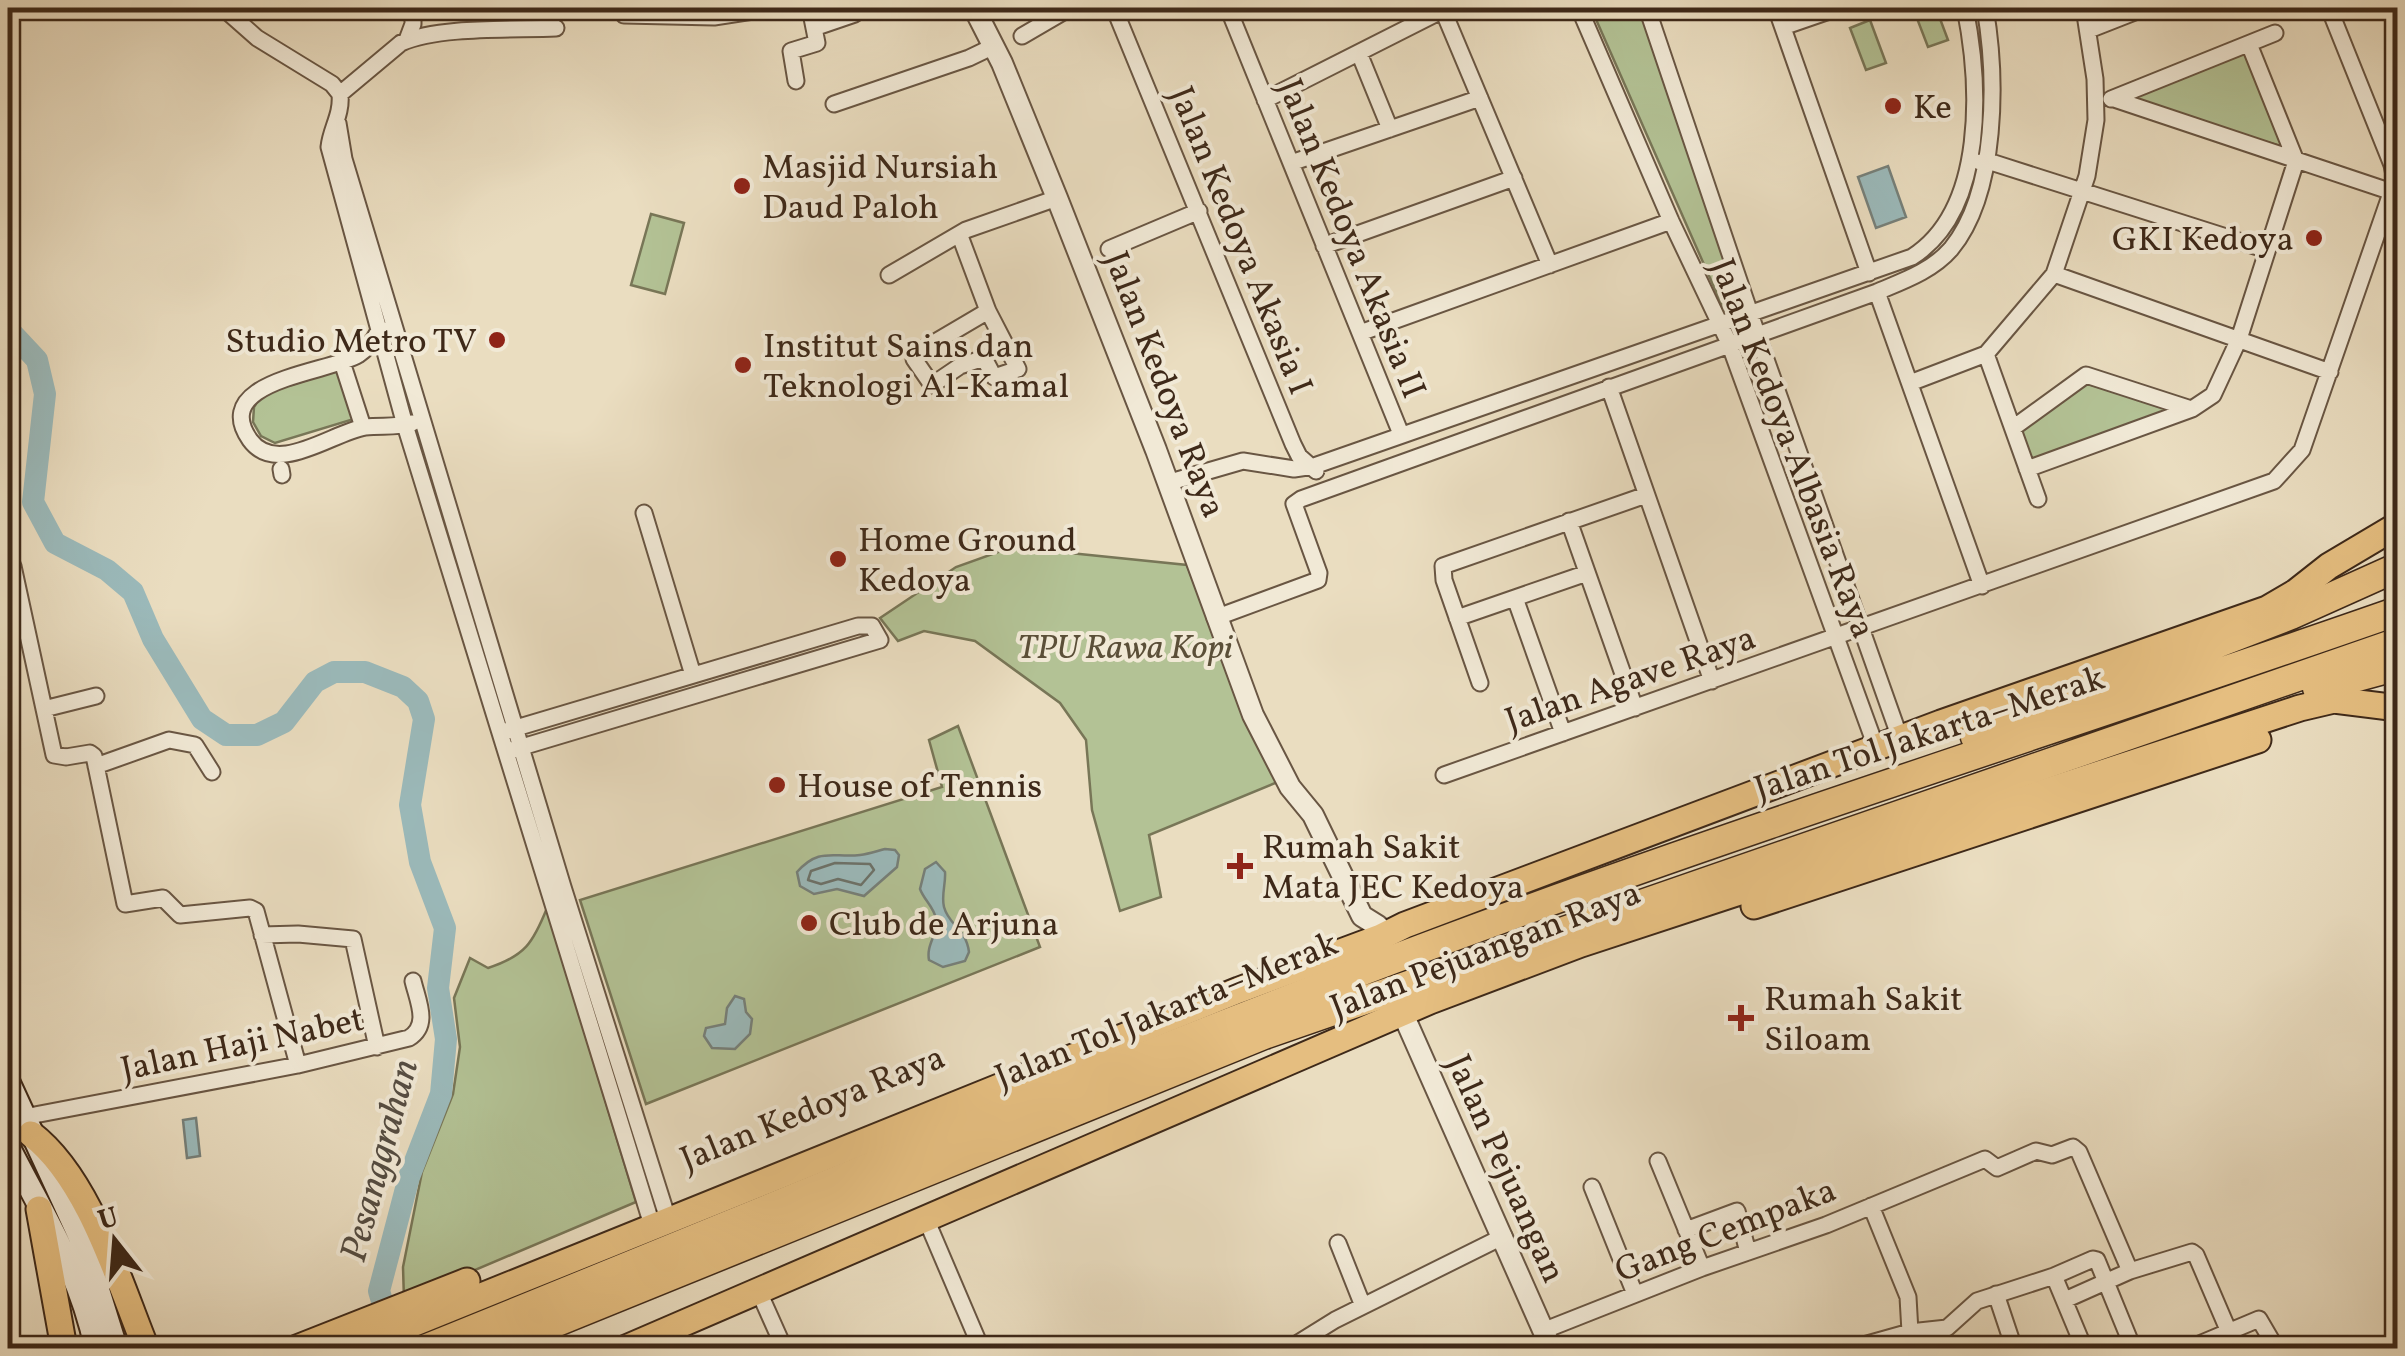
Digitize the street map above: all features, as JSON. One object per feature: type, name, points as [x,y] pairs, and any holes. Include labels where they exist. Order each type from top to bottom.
[{"type":"highway","points":[[1833,802],[1900,765],[2195,654],[2398,568]]},
{"type":"highway","points":[[2135,703],[2228,660],[2398,592]]},
{"type":"highway","name":"Jalan Tol Jakarta–Merak","points":[[434,1346],[1240,1017],[1507,917],[2398,611]]},
{"type":"highway","name":"Jalan Tol Jakarta–Merak","points":[[492,1348],[1264,1035],[2398,642]]},
{"type":"highway","points":[[2099,746],[2150,738],[2398,666]]},
{"type":"highway","points":[[2320,688],[2398,685]]},
{"type":"main road","name":"Jalan Kedoya Raya","points":[[2328,566],[2351,537],[2398,508]]},
{"type":"main road","name":"Jalan Kedoya Raya","points":[[658,1214],[1888,743],[2266,609],[2398,525]]},
{"type":"main road","name":"Jalan Pejuangan Raya","points":[[626,1348],[762,1298],[1581,944],[2300,708],[2334,700],[2398,708]]},
{"type":"main road","name":"Jalan Pejuangan Raya","points":[[1406,1021],[1586,958],[1860,873],[2318,720],[2344,714],[2398,724]]},
{"type":"main road","name":"Jalan Kedoya Raya","points":[[297,1348],[350,1342],[1234,976],[1366,929],[1405,925]]},
{"type":"main road","points":[[8,1081],[85,1248],[116,1348]]},
{"type":"main road","points":[[28,1126],[61,1162],[103,1240],[143,1344]]},
{"type":"main road","points":[[8,1146],[60,1243],[84,1299],[96,1348]]},
{"type":"main road","points":[[39,1209],[64,1348]]},
{"type":"main road","name":"Jalan Pejuangan Raya","points":[[665,1348],[762,1298]]},
{"type":"street","points":[[222,8],[272,47],[332,84],[340,94],[338,123],[330,134],[332,162],[658,1214]]},
{"type":"street","points":[[340,94],[407,40],[414,24],[413,8]]},
{"type":"street","points":[[622,8],[624,14],[773,8]]},
{"type":"street","points":[[796,81],[791,51],[817,42],[810,8]]},
{"type":"street","points":[[814,28],[855,14],[854,8]]},
{"type":"street","name":"Jalan Kedoya Raya","points":[[974,8],[994,46],[1057,198],[1168,482],[1252,714],[1352,916],[1366,929]]},
{"type":"street","points":[[1022,36],[1070,8]]},
{"type":"street","name":"Jalan Kedoya Akasia I","points":[[1114,8],[1293,444],[1299,456],[1314,466],[1323,488]]},
{"type":"street","name":"Jalan Kedoya Albasia Raya","points":[[1579,8],[1670,222],[1729,343],[1836,638],[1888,743]]},
{"type":"street","name":"Jalan Kedoya Albasia Raya","points":[[1647,8],[1860,629],[1888,743]]},
{"type":"street","points":[[1776,8],[1869,273]]},
{"type":"street","points":[[1783,27],[1838,8]]},
{"type":"street","points":[[1168,482],[1244,461],[1290,469],[1314,466],[1912,256],[1938,235],[1951,216],[1970,155],[1976,124],[1975,79],[1964,8]]},
{"type":"street","points":[[1215,618],[1318,580],[1319,573],[1294,504],[1323,488],[1877,292],[1931,267],[1951,248],[1964,226],[1987,161],[1992,58],[1985,8]]},
{"type":"street","points":[[1910,383],[1986,354],[2054,274],[2082,193],[2106,99],[2084,8]]},
{"type":"street","points":[[2089,30],[2145,8]]},
{"type":"street","points":[[2106,99],[2390,195],[2395,180],[2392,165],[2329,8]]},
{"type":"street","name":"Jalan Kedoya Akasia II","points":[[1232,9],[1401,434]]},
{"type":"street","points":[[1265,100],[1442,9],[1550,264]]},
{"type":"street","points":[[407,40],[471,31],[556,28]]},
{"type":"street","points":[[2106,99],[2275,33]]},
{"type":"street","points":[[2027,469],[2192,409],[2213,394],[2239,339],[2296,161],[2250,44]]},
{"type":"street","points":[[834,104],[994,46]]},
{"type":"street","points":[[1358,53],[1390,129]]},
{"type":"street","points":[[1291,163],[1480,98]]},
{"type":"street","points":[[1970,155],[1978,162],[1987,161],[2267,250]]},
{"type":"street","points":[[1324,246],[1514,178]]},
{"type":"street","name":"Jalan Agave Raya","points":[[1444,776],[2274,481],[2302,450],[2390,195]]},
{"type":"street","points":[[890,275],[966,230],[1057,198]]},
{"type":"street","points":[[1109,249],[1199,211]]},
{"type":"street","points":[[1360,333],[1670,222]]},
{"type":"street","points":[[960,236],[988,311],[1018,369],[994,377],[984,358],[960,366],[932,384],[914,359],[915,354],[988,311]]},
{"type":"street","points":[[2054,274],[2330,372]]},
{"type":"street","points":[[1877,292],[1982,586]]},
{"type":"street","points":[[386,330],[357,356],[260,388],[244,406],[244,426],[258,448],[277,455],[363,427],[413,423]]},
{"type":"street","points":[[1986,354],[2038,499]]},
{"type":"street","points":[[342,362],[363,427]]},
{"type":"street","points":[[2012,428],[2086,375],[2192,409]]},
{"type":"street","points":[[1609,388],[1712,681]]},
{"type":"street","points":[[1480,683],[1442,566],[1646,494]]},
{"type":"street","points":[[644,513],[692,675]]},
{"type":"street","points":[[1570,522],[1635,708]]},
{"type":"street","points":[[8,561],[13,566],[54,754],[90,752],[125,904],[163,898],[180,915],[250,908],[256,911],[298,1065]]},
{"type":"street","points":[[1457,618],[1587,572]]},
{"type":"street","points":[[1515,598],[1563,733]]},
{"type":"street","points":[[509,730],[858,626],[872,626],[880,640],[514,749]]},
{"type":"street","points":[[44,710],[96,696]]},
{"type":"street","points":[[96,766],[175,739],[194,744],[212,772]]},
{"type":"street","points":[[262,934],[353,939],[376,1046]]},
{"type":"street","name":"Jalan Haji Nabet","points":[[28,1126],[409,1038],[419,1032],[422,1022],[413,982]]},
{"type":"street","name":"Jalan Pejuangan","points":[[1406,1021],[1548,1340]]},
{"type":"street","name":"Gang Cempaka","points":[[1548,1340],[1634,1294],[1985,1159],[1997,1168],[2036,1151],[2046,1156],[2076,1148],[2130,1271]]},
{"type":"street","points":[[1658,1161],[1702,1268]]},
{"type":"street","points":[[1592,1188],[1634,1294]]},
{"type":"street","name":"Gang Cempaka","points":[[1871,1206],[1908,1298],[1910,1332],[1917,1348]]},
{"type":"street","points":[[1686,1230],[1737,1212],[1748,1252]]},
{"type":"street","points":[[929,1226],[981,1348]]},
{"type":"street","points":[[1290,1348],[1363,1306],[1504,1236]]},
{"type":"street","points":[[1338,1244],[1363,1306]]},
{"type":"street","points":[[2065,1300],[2130,1271],[2183,1254],[2196,1255],[2229,1332]]},
{"type":"street","points":[[1852,1348],[1910,1332],[1947,1328],[1976,1301],[2093,1260],[2097,1260],[2133,1348]]},
{"type":"street","points":[[2054,1276],[2084,1348]]},
{"type":"street","points":[[1996,1294],[2014,1348]]},
{"type":"street","points":[[762,1298],[784,1348]]},
{"type":"street","points":[[2190,1348],[2259,1320],[2276,1348]]},
{"type":"green space","points":[[1591,8],[1644,8],[1754,309],[1728,319]]},
{"type":"green space","points":[[1913,8],[1936,8],[1948,40],[1928,47]]},
{"type":"green space","points":[[1870,20],[1886,63],[1866,70],[1850,28]]},
{"type":"green space","points":[[2252,43],[2287,148],[2122,99]]},
{"type":"green space","points":[[651,214],[684,223],[665,294],[631,285]]},
{"type":"green space","points":[[339,370],[354,419],[275,443],[261,436],[253,422],[254,407],[262,394]]},
{"type":"green space","points":[[2076,380],[2181,413],[2029,464],[2018,429]]},
{"type":"green space","name":"TPU Rawa Kopi","points":[[1012,547],[1187,565],[1237,694],[1280,781],[1149,835],[1161,897],[1120,911],[1092,810],[1086,740],[1060,703],[975,641],[924,631],[898,641],[880,618],[956,567]]},
{"type":"green space","name":"Club de Arjuna","points":[[958,726],[1040,947],[646,1104],[580,900],[942,787],[929,740]]},
{"type":"green space","points":[[547,908],[636,1202],[404,1300],[403,1267],[422,1172],[453,1094],[460,1047],[454,998],[470,958],[488,968],[519,953],[532,939]]},
{"type":"water","points":[[1888,166],[1906,217],[1876,228],[1858,177]]},
{"type":"water","points":[[895,850],[899,855],[897,867],[864,896],[837,889],[814,894],[800,886],[797,872],[812,859]]},
{"type":"water","points":[[936,862],[945,872],[944,907],[965,938],[969,952],[965,961],[943,967],[929,960],[936,919],[920,889],[925,869]]},
{"type":"water","points":[[735,996],[744,999],[752,1019],[750,1034],[735,1049],[712,1048],[704,1036],[706,1028],[725,1024],[727,1008]]},
{"type":"water","points":[[196,1118],[200,1156],[187,1158],[183,1120]]},
{"type":"waterway","name":"Pesanggrahan","points":[[8,329],[37,360],[45,394],[33,502],[55,543],[107,570],[133,592],[153,639],[202,719],[226,735],[257,735],[284,722],[315,682],[334,672],[365,672],[403,687],[418,701],[424,719],[410,805],[420,862],[445,928],[438,988],[446,1039],[441,1094],[409,1177],[379,1291],[396,1348]]},
{"type":"place","name":"Ke","points":[[1893,106]]},
{"type":"place","name":"Masjid Nursiah Daud Paloh","points":[[742,186]]},
{"type":"place","name":"GKI Kedoya","points":[[2314,238]]},
{"type":"place","name":"Studio Metro TV","points":[[497,340]]},
{"type":"place","name":"Institut Sains dan Teknologi Al-Kamal","points":[[743,365]]},
{"type":"place","name":"Home Ground Kedoya","points":[[838,559]]},
{"type":"place","name":"House of Tennis","points":[[777,785]]},
{"type":"place","name":"Rumah Sakit Mata JEC Kedoya","points":[[1240,866]]},
{"type":"place","name":"Club de Arjuna","points":[[809,923]]},
{"type":"place","name":"Rumah Sakit Siloam","points":[[1741,1018]]}]
